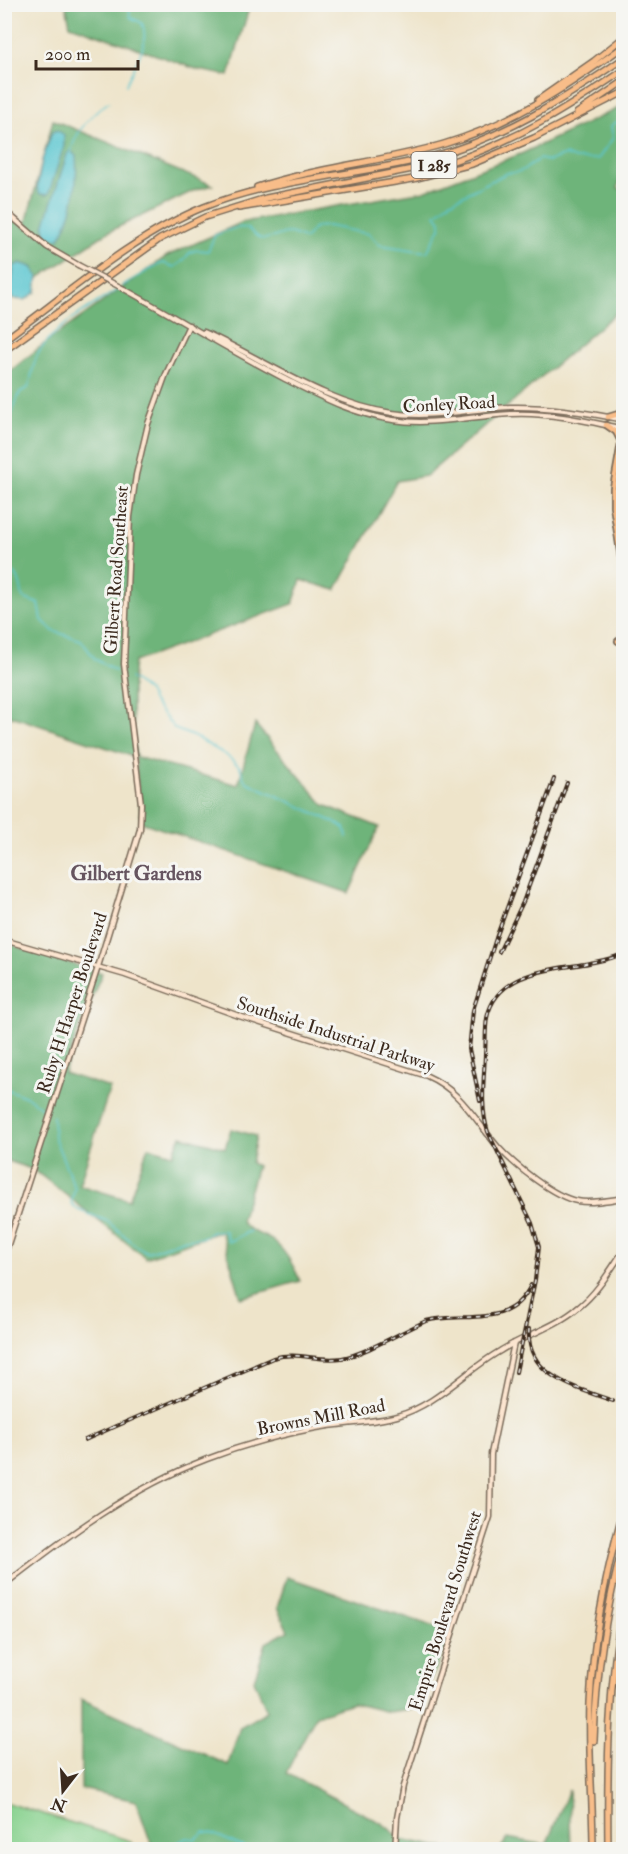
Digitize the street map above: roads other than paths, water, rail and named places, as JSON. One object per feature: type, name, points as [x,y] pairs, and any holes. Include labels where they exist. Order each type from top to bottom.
[{"type":"highway","points":[[526,110],[624,37]]},
{"type":"highway","points":[[239,195],[274,182],[443,144],[482,131],[556,93],[624,46]]},
{"type":"highway","name":"I 285","points":[[4,340],[154,232],[204,207],[239,195],[414,161],[469,145],[505,131],[549,108],[624,58]]},
{"type":"highway","name":"I 285","points":[[4,351],[160,239],[185,226],[225,210],[266,198],[453,161],[473,154],[515,137],[552,117],[624,70]]},
{"type":"highway","points":[[558,125],[624,81]]},
{"type":"highway","points":[[225,210],[254,207],[445,172],[512,148],[624,92]]},
{"type":"highway","points":[[593,1850],[590,1719],[596,1645],[609,1565],[624,1508]]},
{"type":"highway","points":[[592,1775],[600,1655],[610,1598],[624,1542]]},
{"type":"highway","points":[[608,1850],[609,1714],[613,1665],[624,1599]]},
{"type":"main road","points":[[608,417],[624,410]]},
{"type":"main road","points":[[606,425],[616,432],[620,442]]},
{"type":"main road","points":[[623,428],[613,488],[613,506],[624,578]]},
{"type":"main road","points":[[624,473],[621,501],[624,536]]},
{"type":"main road","points":[[624,637],[618,641],[624,644]]},
{"type":"street","name":"Conley Road","points":[[4,210],[47,247],[78,265],[189,325],[329,394],[374,410],[423,415],[535,407],[624,420]]},
{"type":"street","name":"Conley Road","points":[[189,325],[228,350],[328,401],[372,416],[430,422],[521,414],[623,428]]},
{"type":"street","name":"Gilbert Road Southeast","points":[[135,754],[124,664],[132,502],[148,424],[166,374],[189,325]]},
{"type":"street","name":"Ruby H Harper Boulevard","points":[[4,1257],[141,829],[141,804],[135,754]]},
{"type":"street","name":"Southside Industrial Parkway","points":[[4,940],[98,967],[435,1080],[459,1097],[499,1148],[551,1190],[579,1202],[624,1198]]},
{"type":"street","name":"Browns Mill Road","points":[[4,1586],[84,1524],[149,1485],[206,1459],[262,1440],[316,1428],[384,1419],[405,1414],[424,1405],[488,1358],[579,1308],[600,1286],[624,1250]]},
{"type":"street","name":"Empire Boulevard Southwest","points":[[395,1850],[397,1818],[404,1786],[490,1517],[491,1454],[514,1343]]},
{"type":"water","points":[[57,130],[64,135],[64,146],[49,193],[40,194],[37,188],[42,160],[52,132]]},
{"type":"water","points":[[71,151],[76,156],[74,199],[59,239],[52,238],[45,233],[44,226],[67,154]]},
{"type":"water","points":[[20,263],[32,267],[38,276],[36,292],[25,300],[14,299],[10,294],[14,266]]},
{"type":"waterway","points":[[126,85],[140,55],[144,39],[142,23],[130,17],[129,4]]},
{"type":"waterway","points":[[71,152],[76,137],[85,124],[109,102]]},
{"type":"waterway","points":[[122,286],[155,266],[163,263],[174,267],[191,252],[208,251],[215,235],[241,227],[248,229],[261,239],[287,233],[305,239],[315,227],[328,226],[369,234],[380,245],[427,252],[441,226],[441,221],[436,214],[450,202],[507,173],[524,169],[539,159],[549,161],[565,155],[575,159],[598,159],[613,138],[611,126],[624,121]]},
{"type":"waterway","points":[[4,434],[20,392],[28,388],[34,363],[48,340],[66,324],[118,289]]},
{"type":"waterway","points":[[4,570],[17,576],[23,598],[39,604],[42,620],[53,631],[81,640],[95,659],[116,671]]},
{"type":"waterway","points":[[130,678],[147,690],[153,702],[175,729],[197,738],[226,755],[240,767],[247,782],[336,823],[345,828],[347,837]]},
{"type":"waterway","points":[[4,1088],[29,1098],[43,1109]]},
{"type":"waterway","points":[[53,1116],[54,1137],[75,1188],[71,1203],[78,1210],[107,1221],[138,1247],[147,1252],[186,1239],[201,1238],[215,1231],[225,1231],[228,1242],[250,1231]]},
{"type":"waterway","points":[[163,1850],[187,1838],[195,1839],[204,1832],[250,1850]]},
{"type":"railway","points":[[480,1101],[469,1049],[473,1010],[496,938],[554,779]]},
{"type":"railway","points":[[499,952],[523,902],[567,783]]},
{"type":"railway","points":[[516,1372],[535,1280],[539,1247],[532,1223],[488,1132],[483,1093],[487,1018],[492,1003],[501,991],[525,976],[604,960],[624,953]]},
{"type":"railway","points":[[112,1428],[273,1358],[282,1356],[342,1358],[373,1347],[426,1321],[498,1314],[511,1308],[522,1299],[531,1285]]},
{"type":"railway","points":[[529,1329],[530,1345],[536,1359],[545,1369],[570,1385],[613,1401]]},
{"type":"railway","points":[[85,1440],[118,1425]]},
{"type":"district","name":"Gilbert Gardens","points":[[136,873]]}]
